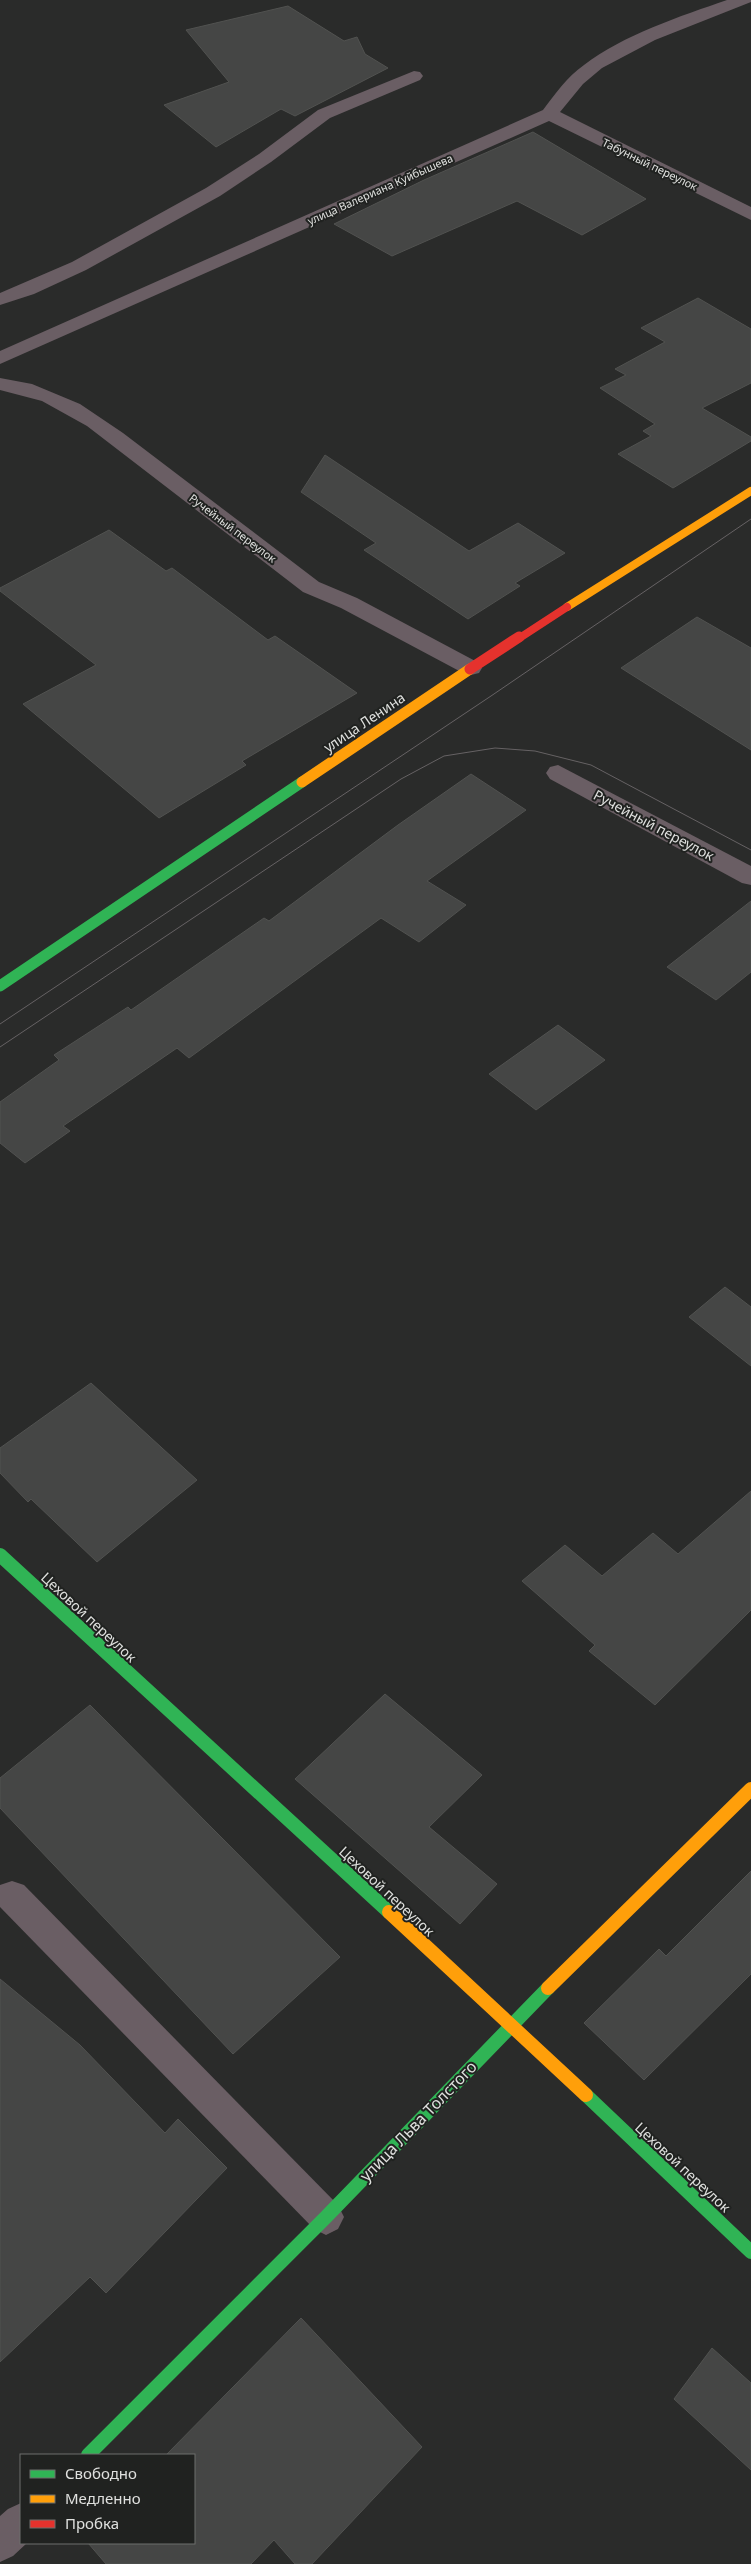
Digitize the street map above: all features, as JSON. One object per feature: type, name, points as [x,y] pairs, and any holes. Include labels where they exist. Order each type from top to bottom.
[{"type":"street","name":"улица Валериана Куйбышева","points":[[0,358],[549,114],[578,80],[596,65],[673,27],[744,0]]},
{"type":"street","points":[[0,299],[27,290],[79,266],[213,192],[265,158],[324,114],[414,76]]},
{"type":"street","name":"Табунный переулок","points":[[549,114],[751,214]]},
{"type":"street","name":"Ручейный переулок","points":[[0,384],[41,393],[87,418],[311,587],[348,603],[471,668]]},
{"type":"street","name":"улица Ленина","points":[[0,986],[471,668],[751,491]]},
{"type":"street","name":"Ручейный переулок","points":[[558,773],[751,877]]},
{"type":"street","name":"Цеховой переулок","points":[[0,1555],[511,2024],[751,2252]]},
{"type":"street","name":"улица Льва Толстого","points":[[89,2454],[326,2217],[511,2024],[751,1789]]},
{"type":"street","points":[[12,1896],[326,2217]]},
{"type":"street","points":[[0,2543],[20,2523]]},
{"type":"building","points":[[288,6],[344,41],[357,37],[365,54],[388,68],[295,116],[281,109],[216,147],[164,105],[229,82],[186,30]]},
{"type":"building","points":[[533,132],[646,199],[582,235],[517,201],[392,256],[334,224],[424,180]]},
{"type":"building","points":[[698,298],[751,329],[751,383],[702,408],[751,437],[751,441],[673,488],[618,454],[651,436],[643,431],[655,424],[600,388],[626,375],[615,369],[665,342],[641,328]]},
{"type":"building","points":[[325,455],[469,551],[518,523],[565,553],[515,583],[520,586],[468,619],[364,550],[376,543],[301,492]]},
{"type":"building","points":[[109,530],[166,571],[172,568],[268,640],[275,636],[357,693],[242,761],[246,765],[159,818],[23,704],[96,665],[0,591],[0,588]]},
{"type":"building","points":[[697,617],[751,648],[751,750],[621,668]]},
{"type":"building","points":[[471,774],[526,810],[427,881],[466,905],[419,942],[381,918],[189,1058],[177,1048],[63,1126],[70,1131],[25,1163],[0,1143],[0,1102],[59,1060],[54,1055],[128,1007],[131,1010],[264,918],[269,921],[398,825]]},
{"type":"building","points":[[751,901],[751,972],[716,1000],[667,967]]},
{"type":"building","points":[[558,1025],[605,1060],[536,1110],[489,1074]]},
{"type":"building","points":[[725,1287],[751,1307],[751,1366],[689,1317]]},
{"type":"building","points":[[91,1383],[197,1480],[97,1562],[31,1499],[28,1502],[0,1473],[0,1448]]},
{"type":"building","points":[[751,1491],[751,1610],[655,1705],[589,1651],[595,1645],[522,1581],[565,1545],[602,1576],[653,1533],[678,1554]]},
{"type":"building","points":[[385,1694],[482,1775],[429,1827],[497,1884],[460,1924],[295,1779]]},
{"type":"building","points":[[90,1705],[340,1957],[233,2054],[0,1808],[0,1778]]},
{"type":"building","points":[[751,1871],[751,1974],[644,2080],[584,2023],[659,1949],[666,1956]]},
{"type":"building","points":[[0,1979],[80,2045],[165,2133],[178,2119],[227,2168],[106,2293],[90,2277],[0,2362]]},
{"type":"building","points":[[301,2318],[422,2447],[312,2564],[295,2564],[274,2540],[251,2564],[106,2564],[89,2544],[195,2544],[195,2454],[167,2454]]},
{"type":"building","points":[[712,2348],[751,2383],[751,2470],[674,2399]]},
{"type":"tram line","points":[[0,1024],[491,696],[751,519]]},
{"type":"tram line","points":[[0,1047],[401,779],[444,756],[495,748],[535,751],[591,765],[751,850]]},
{"type":"traffic: fast","points":[[0,986],[302,782]]},
{"type":"traffic: fast","points":[[0,1555],[389,1912]]},
{"type":"traffic: fast","points":[[89,2454],[326,2217],[548,1988]]},
{"type":"traffic: fast","points":[[586,2095],[751,2252]]},
{"type":"traffic: slow","points":[[567,607],[751,491]]},
{"type":"traffic: slow","points":[[302,782],[470,669]]},
{"type":"traffic: slow","points":[[548,1988],[751,1789]]},
{"type":"traffic: slow","points":[[389,1912],[586,2095]]},
{"type":"traffic: jam","points":[[470,669],[567,607]]}]
